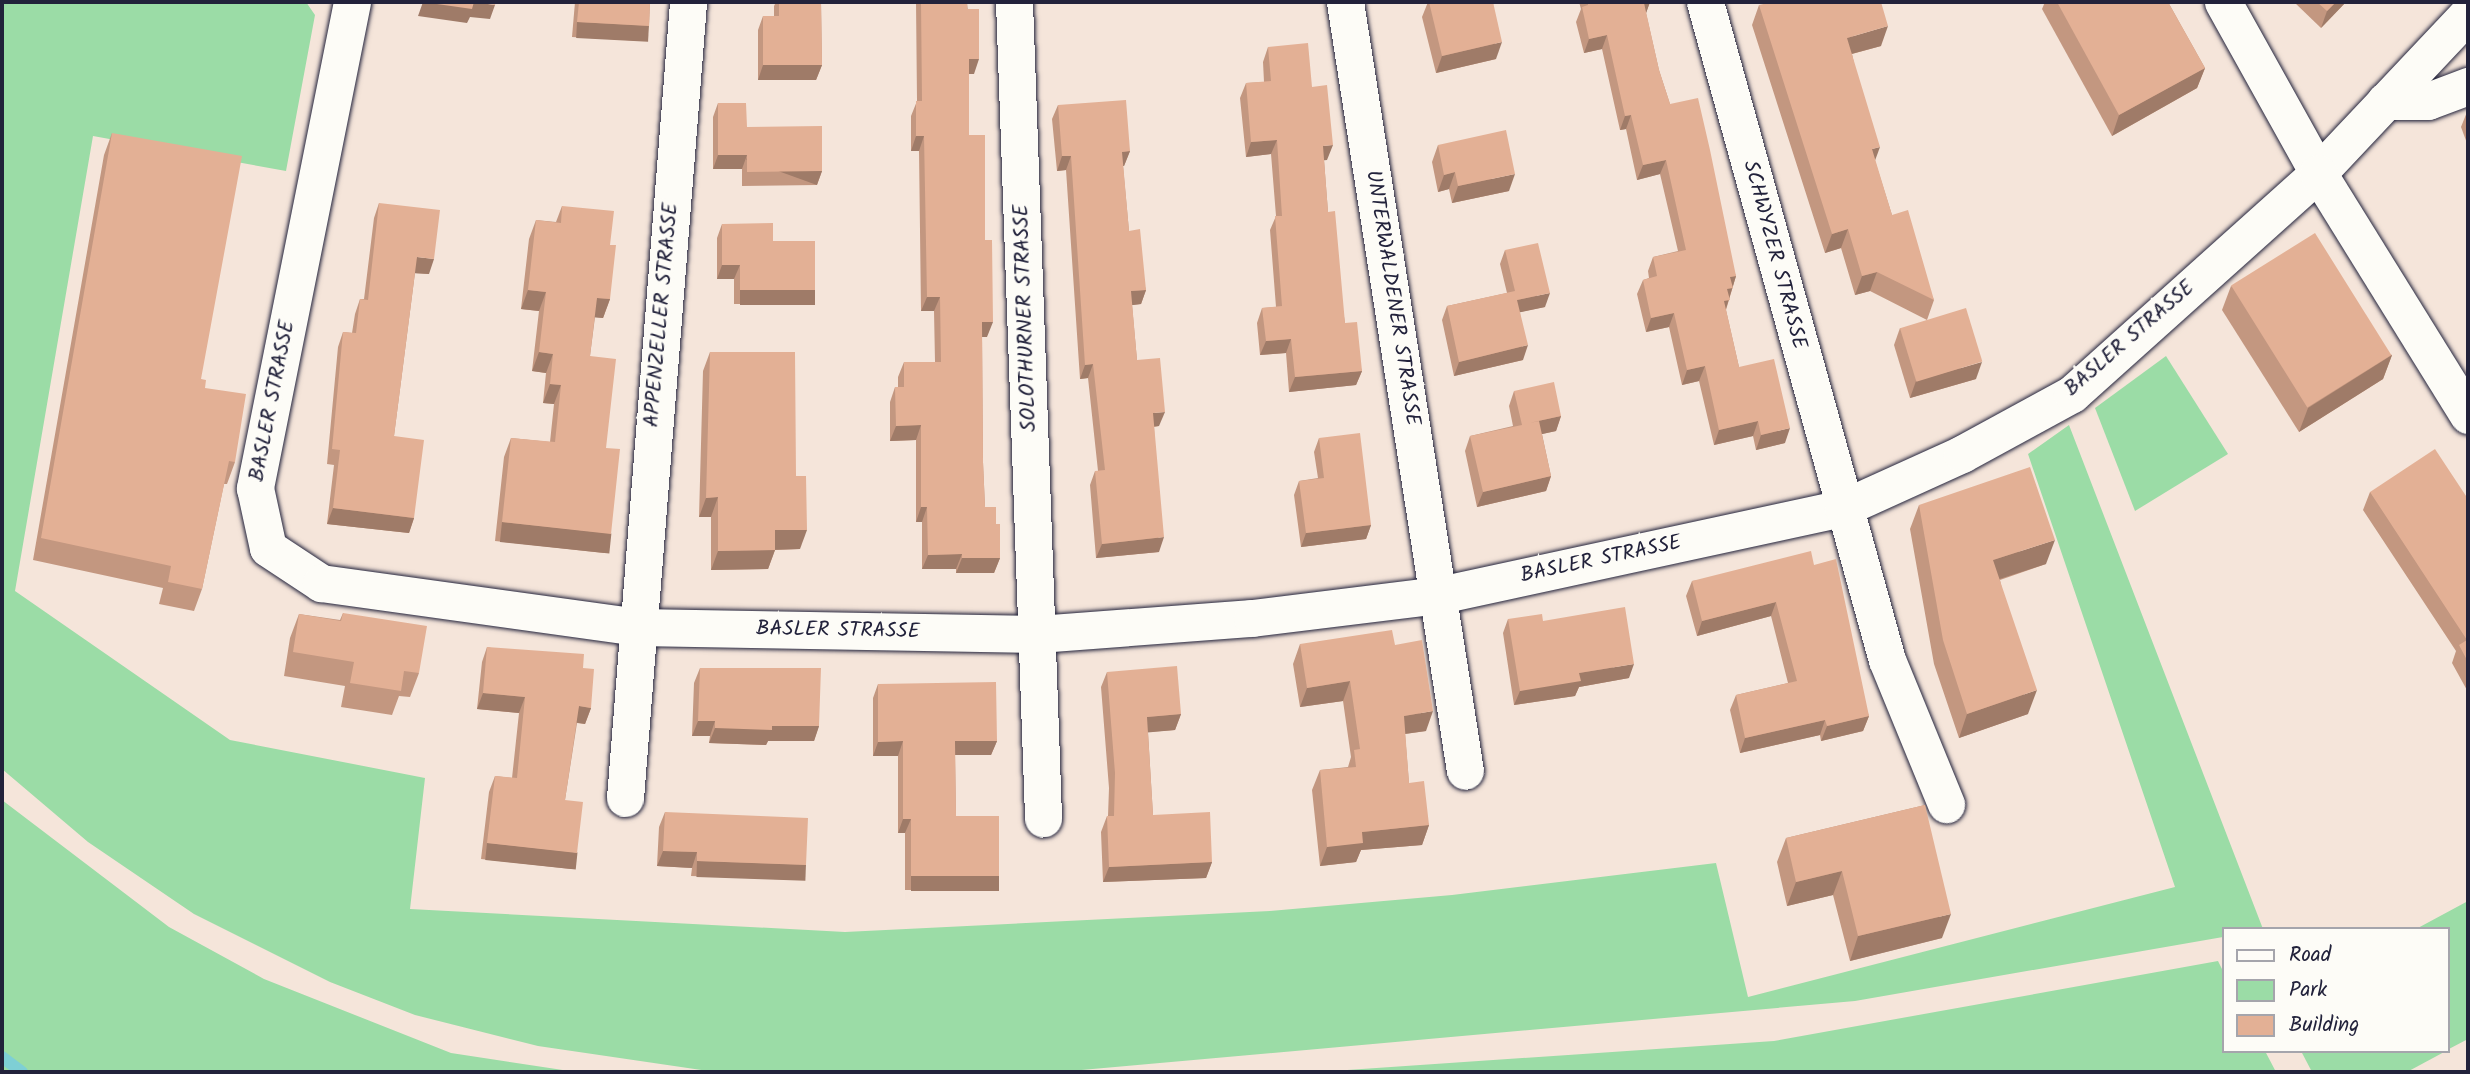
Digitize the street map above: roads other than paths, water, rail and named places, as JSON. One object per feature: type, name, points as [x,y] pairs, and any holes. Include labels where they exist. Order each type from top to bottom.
[{"type":"street","name":"BASLER STRASSE","points":[[352,2],[255,488],[268,548],[321,583],[637,627],[1038,634],[1252,618],[1440,595],[1843,508],[1962,454],[2072,394],[2318,173],[2468,14]]},
{"type":"street","name":"APPENZELLER STRASSE","points":[[637,627],[688,2]]},
{"type":"street","name":"SOLOTHURNER STRASSE","points":[[1014,2],[1038,634]]},
{"type":"street","name":"UNTERWALDENER STRASSE","points":[[1345,2],[1440,595]]},
{"type":"street","name":"SCHWYZER STRASSE","points":[[1705,2],[1843,508]]},
{"type":"street","points":[[2223,2],[2318,173],[2468,415]]},
{"type":"street","points":[[2385,101],[2428,101],[2468,86]]},
{"type":"street","points":[[1843,508],[1887,660],[1946,804]]},
{"type":"street","points":[[1440,595],[1465,771]]},
{"type":"street","points":[[625,798],[637,627]]},
{"type":"street","points":[[1038,634],[1043,818]]},
{"type":"waterway","points":[[2,1057],[22,1072]]}]
